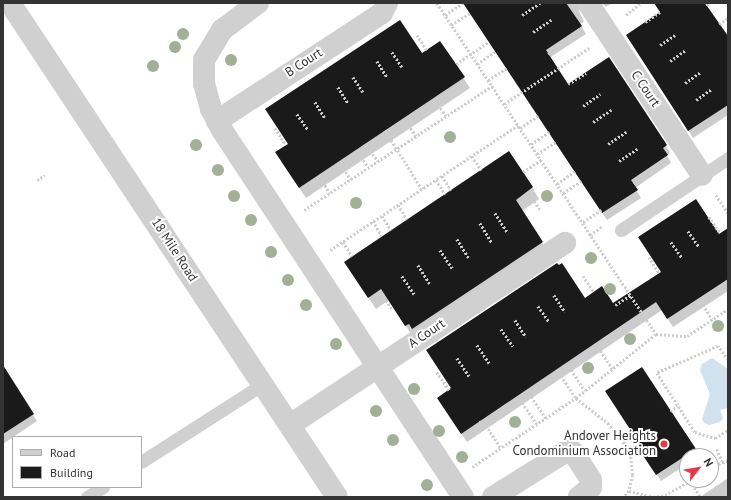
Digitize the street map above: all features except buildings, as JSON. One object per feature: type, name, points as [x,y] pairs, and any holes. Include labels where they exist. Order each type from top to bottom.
[{"type":"street","name":"18 Mile Road","points":[[10,3],[337,497]]},
{"type":"street","points":[[258,3],[222,30],[204,60],[206,96],[217,121],[463,497]]},
{"type":"street","name":"B Court","points":[[217,121],[382,13],[387,3]]},
{"type":"street","name":"C Court","points":[[588,3],[708,183]]},
{"type":"street","name":"A Court","points":[[290,426],[378,367],[575,240]]},
{"type":"street","points":[[493,497],[567,451],[573,452],[591,480],[591,487],[579,497]]},
{"type":"lane","points":[[621,230],[708,183],[728,158]]},
{"type":"lane","points":[[142,461],[263,384]]},
{"type":"lane","points":[[87,497],[100,488]]},
{"type":"path","points":[[437,3],[631,294],[656,334]]},
{"type":"path","points":[[445,15],[463,3]]},
{"type":"path","points":[[522,15],[540,3]]},
{"type":"path","points":[[624,17],[641,3]]},
{"type":"path","points":[[645,22],[660,12]]},
{"type":"path","points":[[451,25],[470,13]]},
{"type":"path","points":[[719,24],[728,18]]},
{"type":"path","points":[[533,32],[551,20]]},
{"type":"path","points":[[660,45],[675,34]]},
{"type":"path","points":[[417,35],[427,50]]},
{"type":"path","points":[[456,64],[489,42]]},
{"type":"path","points":[[548,54],[566,42]]},
{"type":"path","points":[[504,104],[593,45]]},
{"type":"path","points":[[670,61],[686,50]]},
{"type":"path","points":[[392,52],[402,67]]},
{"type":"path","points":[[477,64],[495,52]]},
{"type":"path","points":[[377,62],[387,77]]},
{"type":"path","points":[[488,80],[506,68]]},
{"type":"path","points":[[685,83],[701,72]]},
{"type":"path","points":[[568,84],[586,73]]},
{"type":"path","points":[[353,77],[364,92]]},
{"type":"path","points":[[301,211],[492,86]]},
{"type":"path","points":[[338,87],[348,103]]},
{"type":"path","points":[[696,100],[712,89]]},
{"type":"path","points":[[583,106],[600,94]]},
{"type":"path","points":[[434,98],[446,116]]},
{"type":"path","points":[[315,102],[326,118]]},
{"type":"path","points":[[593,122],[611,110]]},
{"type":"path","points":[[711,123],[727,112]]},
{"type":"path","points":[[297,114],[308,130]]},
{"type":"path","points":[[327,252],[472,156],[519,126],[538,116]]},
{"type":"path","points":[[404,118],[416,136]]},
{"type":"path","points":[[275,128],[286,145]]},
{"type":"path","points":[[385,130],[422,189]]},
{"type":"path","points":[[531,144],[549,132]]},
{"type":"path","points":[[608,144],[626,132]]},
{"type":"path","points":[[537,154],[556,142]]},
{"type":"path","points":[[366,144],[378,161]]},
{"type":"path","points":[[619,161],[637,149]]},
{"type":"path","points":[[357,150],[368,167]]},
{"type":"path","points":[[472,156],[481,170]]},
{"type":"path","points":[[523,172],[541,160]]},
{"type":"path","points":[[339,162],[351,179]]},
{"type":"path","points":[[557,184],[575,171]]},
{"type":"path","points":[[634,184],[652,172]]},
{"type":"path","points":[[37,180],[45,174]]},
{"type":"path","points":[[319,175],[330,193]]},
{"type":"path","points":[[442,176],[451,190]]},
{"type":"path","points":[[436,180],[445,194]]},
{"type":"path","points":[[563,193],[581,181]]},
{"type":"path","points":[[708,183],[728,213]]},
{"type":"path","points":[[528,191],[541,211]]},
{"type":"path","points":[[398,205],[407,219]]},
{"type":"path","points":[[582,222],[601,210]]},
{"type":"path","points":[[495,213],[508,233]]},
{"type":"path","points":[[382,216],[391,230]]},
{"type":"path","points":[[709,217],[720,233]]},
{"type":"path","points":[[373,222],[382,236]]},
{"type":"path","points":[[480,223],[492,243]]},
{"type":"path","points":[[575,240],[590,234],[608,223]]},
{"type":"path","points":[[688,231],[699,247]]},
{"type":"path","points":[[457,239],[469,258]]},
{"type":"path","points":[[343,242],[352,256]]},
{"type":"path","points":[[671,242],[682,258]]},
{"type":"path","points":[[440,250],[453,269]]},
{"type":"path","points":[[649,257],[659,273]]},
{"type":"path","points":[[418,265],[430,284]]},
{"type":"path","points":[[402,276],[414,294]]},
{"type":"path","points":[[583,276],[594,292]]},
{"type":"path","points":[[380,290],[392,309]]},
{"type":"path","points":[[614,305],[631,294]]},
{"type":"path","points":[[554,295],[565,312]]},
{"type":"path","points":[[699,298],[712,319]]},
{"type":"path","points":[[538,306],[549,322]]},
{"type":"path","points":[[644,315],[658,306]]},
{"type":"path","points":[[470,468],[576,398],[656,334],[687,336],[728,309]]},
{"type":"path","points":[[515,320],[526,337]]},
{"type":"path","points":[[501,329],[513,346]]},
{"type":"path","points":[[596,344],[613,369]]},
{"type":"path","points":[[477,345],[489,363]]},
{"type":"path","points":[[728,360],[718,346],[657,373],[695,432],[715,438],[728,430]]},
{"type":"path","points":[[457,358],[469,376]]},
{"type":"path","points":[[567,363],[585,391]]},
{"type":"path","points":[[557,369],[576,398],[608,423],[623,442],[631,457],[634,475],[629,491],[624,497]]},
{"type":"path","points":[[437,372],[448,390]]},
{"type":"path","points":[[527,390],[546,418]]},
{"type":"path","points":[[518,396],[537,424]]},
{"type":"path","points":[[670,411],[678,406]]},
{"type":"path","points":[[479,422],[484,420],[501,448]]},
{"type":"path","points":[[623,442],[634,435]]},
{"type":"path","points":[[719,453],[722,461]]},
{"type":"path","points":[[719,463],[728,460]]},
{"type":"path","points":[[629,491],[642,496],[665,496],[679,488]]},
{"type":"path","points":[[695,488],[700,496]]},
{"type":"water","points":[[712,358],[728,369],[728,408],[720,410],[723,418],[720,422],[709,425],[704,423],[702,419],[710,394],[700,370],[702,364]]},
{"type":"place","name":"Andover Heights Condominium Association","points":[[664,444]]}]
